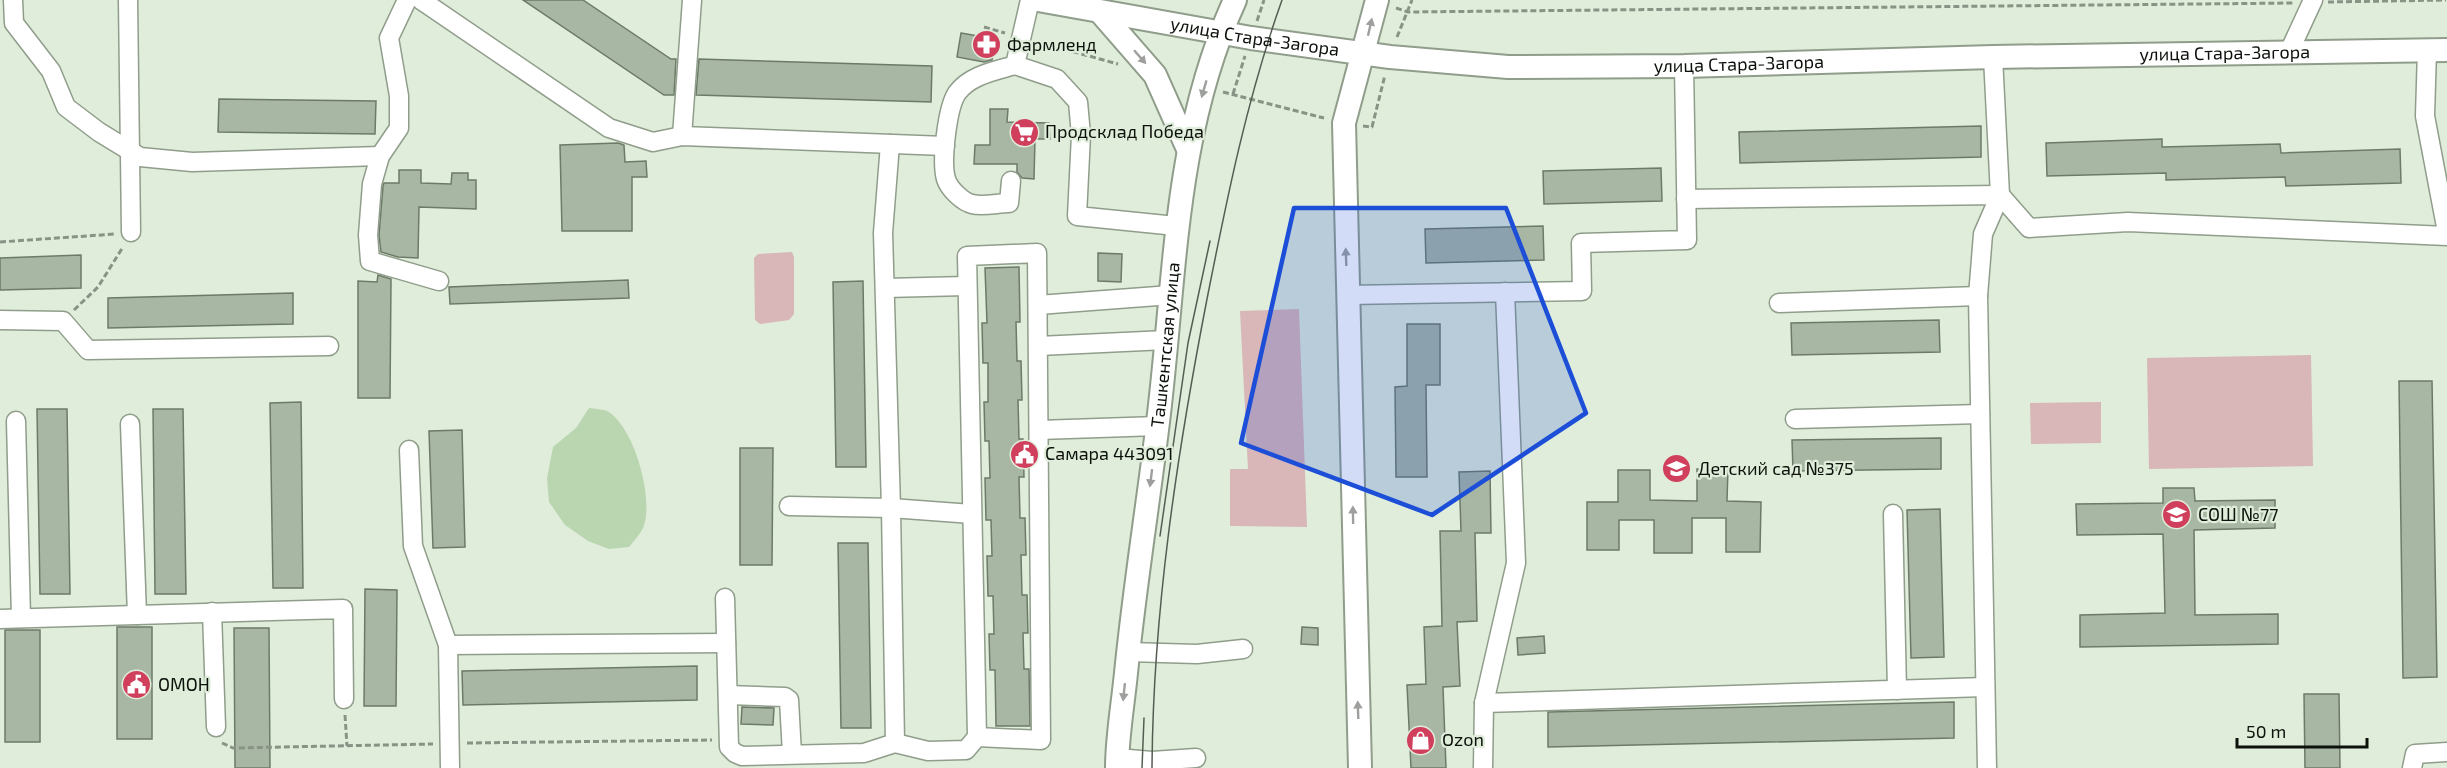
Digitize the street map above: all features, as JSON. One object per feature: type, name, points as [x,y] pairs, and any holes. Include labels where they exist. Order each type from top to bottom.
[{"type":"main road","name":"улица Стара-Загора","points":[[1038,0],[1220,33],[1390,57],[1508,67],[1684,66],[1993,57],[2437,50]]},
{"type":"main road","name":"Ташкентская улица","points":[[1117,763],[1128,652],[1158,426],[1176,226],[1188,149],[1220,33],[1235,0]]},
{"type":"main road","points":[[1360,768],[1344,123],[1376,1]]},
{"type":"main road","points":[[1101,13],[1155,75],[1188,149]]},
{"type":"lane","points":[[13,0],[14,23],[51,71],[66,107],[99,132],[140,157],[192,162],[380,156]]},
{"type":"lane","points":[[128,0],[131,232]]},
{"type":"lane","points":[[406,0],[389,38],[399,96],[399,128],[380,156],[372,184],[368,235],[370,261],[439,281]]},
{"type":"lane","points":[[421,0],[609,129],[653,142],[682,136],[945,146]]},
{"type":"lane","points":[[682,136],[692,0]]},
{"type":"lane","points":[[1015,65],[1030,0]]},
{"type":"lane","points":[[2289,52],[2312,1]]},
{"type":"lane","points":[[1686,199],[2000,195],[2029,228],[2128,222],[2447,234],[2425,116],[2437,50]]},
{"type":"lane","points":[[1987,768],[1977,296],[1983,234],[2000,195],[1993,57]]},
{"type":"lane","points":[[1011,181],[1010,203],[972,204],[958,196],[946,180],[945,146],[948,115],[958,93],[975,78],[1015,65],[1056,79],[1077,102],[1082,135],[1077,216],[1176,226]]},
{"type":"lane","points":[[1347,295],[1582,291],[1581,243],[1687,240],[1684,66]]},
{"type":"lane","points":[[890,144],[883,233],[895,743]]},
{"type":"lane","points":[[725,598],[729,747],[735,753],[742,756],[792,754],[820,760],[864,753],[895,743],[928,751],[966,750],[977,736],[967,256],[1037,253],[1041,740],[977,736]]},
{"type":"lane","points":[[885,288],[966,286]]},
{"type":"lane","points":[[1483,768],[1484,703],[1516,563],[1505,292]]},
{"type":"lane","points":[[1038,304],[1171,294]]},
{"type":"lane","points":[[1779,303],[1977,296]]},
{"type":"lane","points":[[0,320],[63,321],[88,350],[329,346]]},
{"type":"lane","points":[[1039,346],[1166,340]]},
{"type":"lane","points":[[1795,419],[1980,414]]},
{"type":"lane","points":[[16,421],[21,618]]},
{"type":"lane","points":[[130,424],[137,615]]},
{"type":"lane","points":[[1039,430],[1158,426]]},
{"type":"lane","points":[[409,450],[412,546],[448,645],[450,768]]},
{"type":"lane","points":[[789,506],[891,508],[972,514]]},
{"type":"lane","points":[[1893,514],[1897,690]]},
{"type":"lane","points":[[0,619],[343,609],[344,699]]},
{"type":"lane","points":[[212,612],[216,727]]},
{"type":"lane","points":[[448,645],[726,643]]},
{"type":"lane","points":[[1128,652],[1197,654],[1243,649]]},
{"type":"lane","points":[[1484,703],[1985,687]]},
{"type":"lane","points":[[728,695],[785,697],[789,700],[792,754]]},
{"type":"lane","points":[[2412,768],[2415,754],[2447,752]]},
{"type":"lane","points":[[1117,763],[1196,758]]},
{"type":"path","points":[[1205,87],[1344,123],[1372,127],[1390,57],[1412,0]]},
{"type":"path","points":[[1376,1],[1408,12],[2064,7],[2446,0]]},
{"type":"path","points":[[984,27],[1122,65]]},
{"type":"path","points":[[0,242],[131,232]]},
{"type":"path","points":[[63,321],[99,287],[131,232]]},
{"type":"path","points":[[344,699],[347,746]]},
{"type":"highlighted area","points":[[1294,208],[1506,208],[1586,413],[1432,515],[1241,443]]},
{"type":"shaded area","points":[[792,252],[794,257],[794,314],[789,320],[760,324],[755,320],[754,258],[758,254]]},
{"type":"shaded area","points":[[1299,309],[1307,527],[1230,526],[1230,469],[1248,469],[1240,311]]},
{"type":"shaded area","points":[[2311,355],[2313,466],[2149,469],[2147,358]]},
{"type":"shaded area","points":[[2101,402],[2101,443],[2031,444],[2030,403]]},
{"type":"shaded area","points":[[589,408],[607,411],[617,419],[626,431],[640,465],[646,500],[646,516],[643,528],[629,547],[609,549],[588,541],[565,525],[549,502],[547,478],[553,447],[576,428]]},
{"type":"building","points":[[523,0],[583,0],[671,59],[676,59],[674,95],[664,95]]},
{"type":"building","points":[[961,33],[996,39],[992,60],[984,62],[957,57]]},
{"type":"building","points":[[699,59],[932,66],[931,102],[696,95]]},
{"type":"building","points":[[219,99],[376,101],[375,134],[218,132]]},
{"type":"building","points":[[990,109],[1008,109],[1007,122],[1049,123],[1050,139],[1035,139],[1034,179],[1022,178],[1017,172],[1017,164],[974,164],[975,145],[990,145]]},
{"type":"building","points":[[1981,126],[1981,157],[1740,163],[1739,132]]},
{"type":"building","points":[[2162,139],[2162,147],[2280,144],[2281,153],[2400,149],[2401,183],[2286,186],[2285,177],[2166,180],[2166,173],[2047,176],[2046,143]]},
{"type":"building","points":[[618,143],[624,145],[625,162],[646,161],[647,177],[632,177],[632,231],[562,231],[560,145]]},
{"type":"building","points":[[1661,168],[1662,201],[1544,204],[1543,171]]},
{"type":"building","points":[[399,170],[421,170],[421,183],[451,184],[452,173],[468,173],[468,180],[476,180],[476,209],[419,207],[418,258],[398,257],[381,252],[379,235],[383,186],[384,183],[399,183]]},
{"type":"building","points":[[1543,226],[1544,260],[1426,263],[1425,229]]},
{"type":"building","points":[[1098,253],[1122,254],[1121,282],[1098,281]]},
{"type":"building","points":[[81,255],[81,288],[0,290],[0,258]]},
{"type":"building","points":[[1019,267],[1020,322],[1016,322],[1017,361],[1021,361],[1022,400],[1018,400],[1019,439],[1023,439],[1024,477],[1019,477],[1020,518],[1025,518],[1026,555],[1021,555],[1022,595],[1027,595],[1028,633],[1023,633],[1024,669],[1029,669],[1030,726],[996,726],[995,670],[990,670],[989,634],[994,634],[993,596],[988,596],[987,556],[992,556],[991,520],[986,520],[985,478],[990,478],[989,441],[985,441],[984,402],[988,402],[988,363],[983,363],[982,323],[987,323],[985,268]]},
{"type":"building","points":[[378,275],[391,279],[390,398],[358,398],[358,281],[377,282]]},
{"type":"building","points":[[628,280],[629,298],[450,304],[449,287]]},
{"type":"building","points":[[863,281],[866,467],[836,467],[833,282]]},
{"type":"building","points":[[293,293],[293,324],[108,328],[108,298]]},
{"type":"building","points":[[1939,320],[1940,352],[1792,355],[1791,323]]},
{"type":"building","points":[[1407,324],[1440,324],[1440,385],[1426,385],[1427,477],[1396,477],[1395,387],[1407,386]]},
{"type":"building","points":[[2399,381],[2432,381],[2437,677],[2403,678]]},
{"type":"building","points":[[301,402],[303,588],[273,588],[270,403]]},
{"type":"building","points":[[37,409],[67,409],[70,594],[40,594]]},
{"type":"building","points":[[153,409],[183,409],[186,594],[155,594]]},
{"type":"building","points":[[462,430],[465,547],[433,548],[429,431]]},
{"type":"building","points":[[1941,438],[1941,469],[1793,471],[1792,440]]},
{"type":"building","points":[[740,448],[773,448],[772,565],[740,565]]},
{"type":"building","points":[[1697,469],[1728,469],[1727,501],[1761,502],[1760,552],[1726,552],[1726,518],[1692,518],[1692,553],[1654,553],[1654,520],[1619,520],[1619,550],[1587,550],[1587,502],[1618,502],[1618,470],[1650,470],[1650,500],[1697,501]]},
{"type":"building","points":[[1490,471],[1491,533],[1475,533],[1477,621],[1457,622],[1460,686],[1443,687],[1446,768],[1411,768],[1407,685],[1426,684],[1424,627],[1442,626],[1440,531],[1461,531],[1459,472]]},
{"type":"building","points":[[2163,488],[2194,488],[2195,501],[2275,500],[2275,528],[2194,530],[2195,615],[2278,614],[2278,644],[2080,647],[2080,615],[2165,613],[2163,534],[2077,535],[2076,504],[2163,503]]},
{"type":"building","points":[[1940,509],[1944,657],[1911,658],[1907,510]]},
{"type":"building","points":[[838,543],[868,543],[871,728],[841,728]]},
{"type":"building","points":[[365,589],[397,590],[396,706],[364,706]]},
{"type":"building","points":[[117,627],[152,627],[152,739],[117,739]]},
{"type":"building","points":[[1302,627],[1318,628],[1318,645],[1301,644]]},
{"type":"building","points":[[234,628],[269,628],[270,768],[235,768]]},
{"type":"building","points":[[5,630],[40,630],[40,742],[5,742]]},
{"type":"building","points":[[1544,636],[1545,653],[1518,655],[1517,638]]},
{"type":"building","points":[[697,666],[697,700],[463,705],[462,671]]},
{"type":"building","points":[[2304,694],[2339,694],[2340,768],[2305,768]]},
{"type":"building","points":[[1954,702],[1954,738],[1548,747],[1548,712]]},
{"type":"building","points":[[742,707],[774,708],[773,725],[741,724]]},
{"type":"tram line","points":[[1152,768],[1153,709],[1162,591],[1186,416],[1222,223],[1239,148],[1258,74],[1282,0]]},
{"type":"tram line","points":[[1160,536],[1188,343],[1210,241]]},
{"type":"tram line","points":[[1142,768],[1144,718]]},
{"type":"place","name":"Фармленд","points":[[986,45]]},
{"type":"place","name":"Продсклад Победа","points":[[1024,132]]},
{"type":"place","name":"Самара 443091","points":[[1024,454]]},
{"type":"place","name":"Детский сад №375","points":[[1677,469]]},
{"type":"place","name":"СОШ №77","points":[[2177,515]]},
{"type":"place","name":"ОМОН","points":[[137,685]]},
{"type":"place","name":"Ozon","points":[[1421,740]]}]
